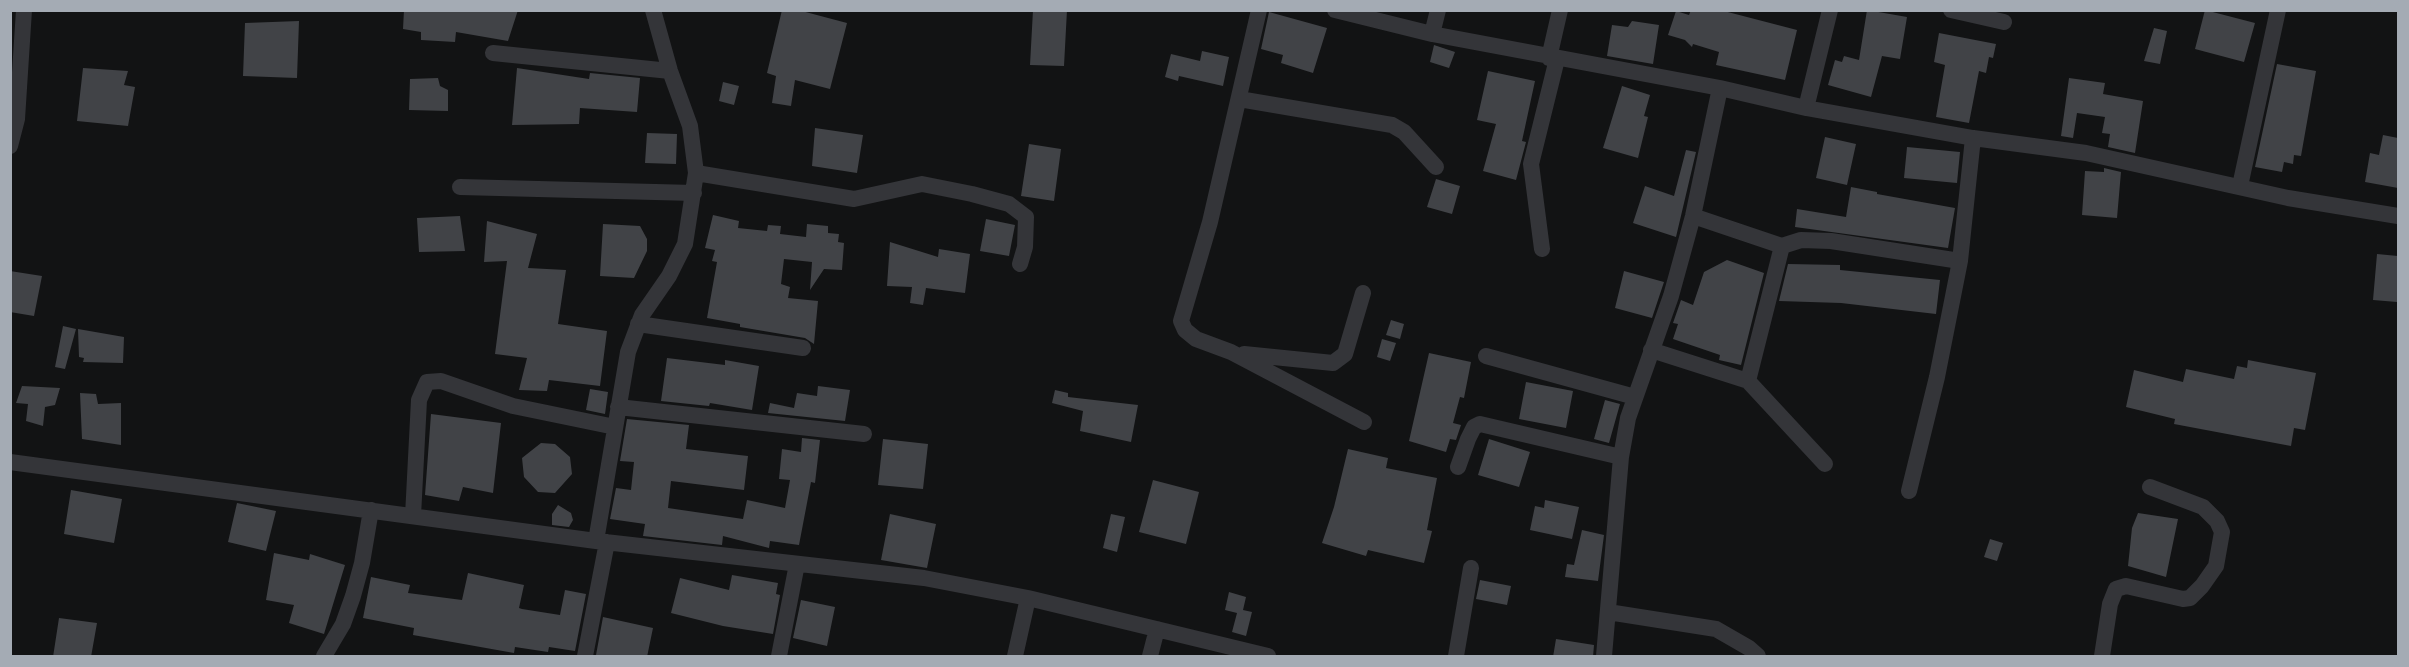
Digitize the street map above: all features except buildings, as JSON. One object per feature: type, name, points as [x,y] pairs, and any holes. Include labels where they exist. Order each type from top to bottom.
[{"type":"street","points":[[10,146],[17,119],[24,10]]},
{"type":"street","points":[[585,657],[615,427],[628,352],[638,324],[669,276],[685,244],[694,193],[696,173],[690,126],[670,70],[654,10]]},
{"type":"street","points":[[1259,10],[1210,222],[1181,321],[1185,330],[1196,339],[1234,353],[1364,422]]},
{"type":"street","points":[[1335,10],[1432,34],[1720,88],[1806,108],[1973,138],[2086,153],[2288,198],[2398,216]]},
{"type":"street","points":[[1432,34],[1438,10]]},
{"type":"street","points":[[1542,249],[1531,164],[1553,58],[1560,10]]},
{"type":"street","points":[[1806,108],[1830,10]]},
{"type":"street","points":[[1951,10],[2004,22]]},
{"type":"street","points":[[2240,186],[2278,10]]},
{"type":"street","points":[[493,53],[670,70]]},
{"type":"street","points":[[1604,657],[1621,458],[1628,418],[1671,296],[1693,216],[1720,88]]},
{"type":"street","points":[[1239,99],[1392,125],[1404,132],[1436,167]]},
{"type":"street","points":[[1909,491],[1937,377],[1960,261],[1973,138]]},
{"type":"street","points":[[696,173],[854,199],[922,184],[1009,204],[1026,217],[1025,247],[1020,264]]},
{"type":"street","points":[[460,187],[694,193]]},
{"type":"street","points":[[1693,216],[1782,246],[1801,240],[1831,241],[1960,261]]},
{"type":"street","points":[[1748,381],[1782,246]]},
{"type":"street","points":[[1234,353],[1333,363],[1345,354],[1364,293]]},
{"type":"street","points":[[638,324],[802,348]]},
{"type":"street","points":[[1651,350],[1748,381],[1825,464]]},
{"type":"street","points":[[1486,356],[1635,397]]},
{"type":"street","points":[[413,516],[419,400],[427,382],[441,381],[513,406],[615,427]]},
{"type":"street","points":[[618,407],[864,434]]},
{"type":"street","points":[[1458,467],[1474,427],[1480,424],[1621,458]]},
{"type":"street","points":[[10,462],[601,541],[924,578],[1028,598],[1268,657]]},
{"type":"street","points":[[2102,657],[2110,604],[2116,590],[2126,586],[2183,600],[2190,598],[2202,586],[2216,566],[2222,532],[2217,521],[2203,507],[2150,487]]},
{"type":"street","points":[[324,657],[343,624],[353,596],[362,563],[371,510]]},
{"type":"street","points":[[779,657],[797,564]]},
{"type":"street","points":[[1456,657],[1471,568]]},
{"type":"street","points":[[1015,657],[1028,598]]},
{"type":"street","points":[[1608,612],[1716,629],[1749,648],[1758,657]]},
{"type":"street","points":[[1150,657],[1157,629]]}]
